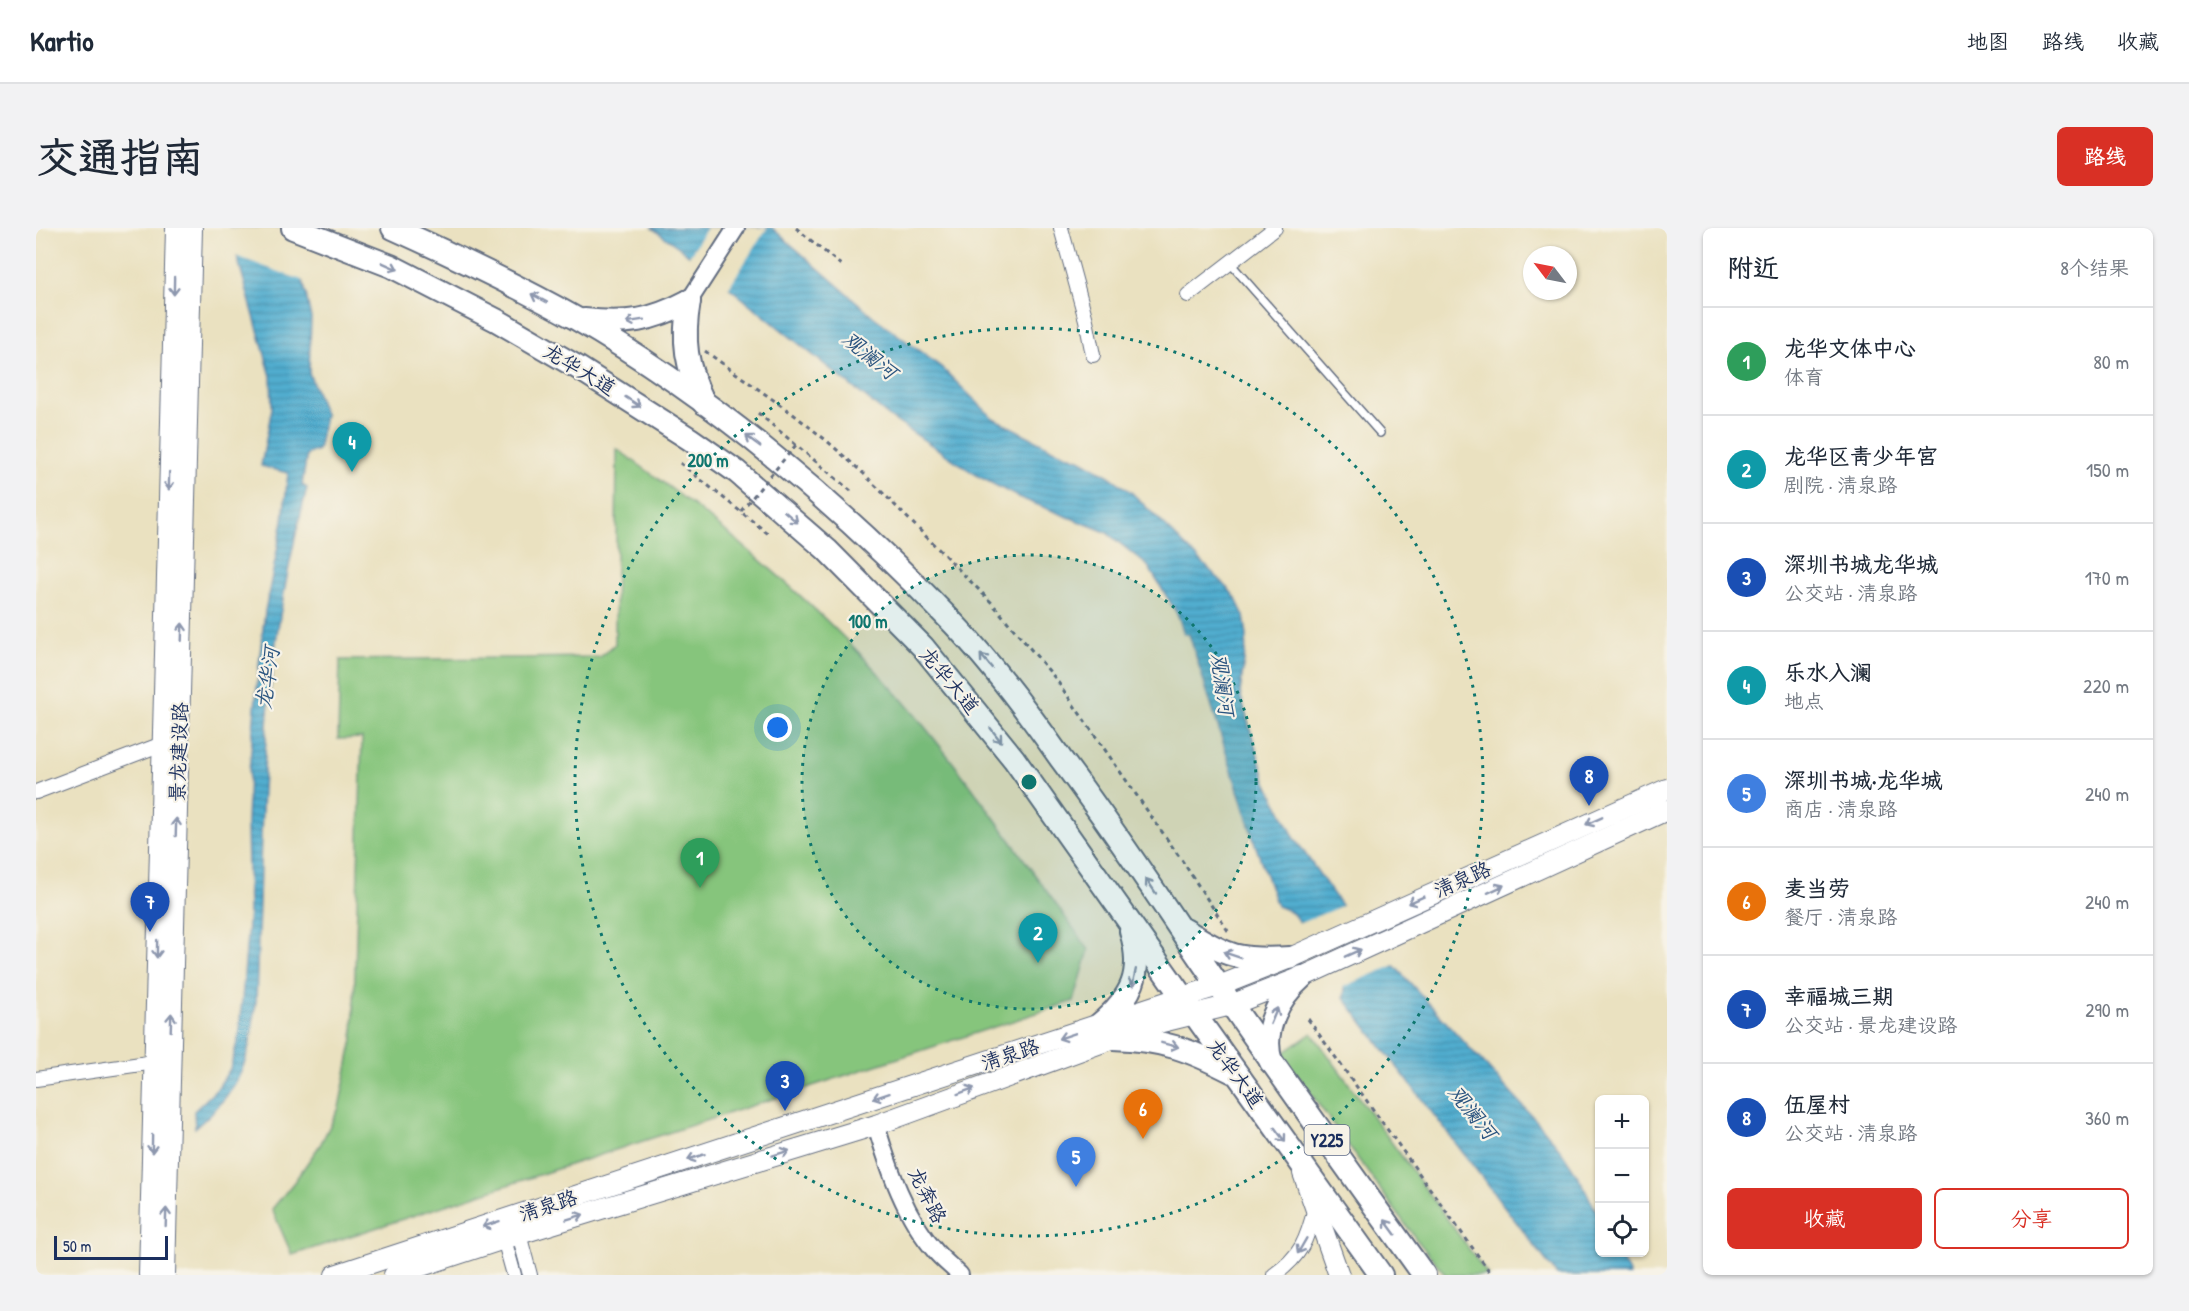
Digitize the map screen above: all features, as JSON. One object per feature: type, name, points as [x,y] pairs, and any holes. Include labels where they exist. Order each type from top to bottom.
[{"type":"main road","name":"景龙建设路","points":[[165,1275],[162,744],[176,228]]},
{"type":"main road","name":"景龙建设路","points":[[149,1275],[162,1061],[192,228]]},
{"type":"main road","name":"龙华大道","points":[[293,228],[391,266],[498,321],[578,367],[737,472],[842,564],[923,647],[1014,759],[1381,1275]]},
{"type":"main road","name":"龙华大道","points":[[393,228],[511,284],[578,320],[704,403],[786,466],[841,515],[955,625],[1005,683],[1045,735],[1121,841],[1272,1063],[1423,1272]]},
{"type":"main road","points":[[578,320],[632,322],[657,316],[689,301]]},
{"type":"main road","points":[[689,301],[685,328],[686,357],[704,403]]},
{"type":"main road","name":"清泉路","points":[[335,1275],[1106,1031],[1150,1025],[1195,1015],[1290,958],[1667,789]]},
{"type":"main road","name":"清泉路","points":[[394,1275],[511,1236],[876,1125],[1106,1031],[1182,997],[1225,996],[1302,977],[1667,810]]},
{"type":"main road","points":[[1128,921],[1135,942],[1137,962],[1134,983],[1106,1031],[1184,1048],[1237,1074]]},
{"type":"main road","points":[[1177,925],[1232,956],[1257,960],[1290,958]]},
{"type":"main road","points":[[1272,1063],[1267,1050],[1272,1018],[1294,984],[1302,977]]},
{"type":"main road","points":[[1300,1162],[1339,1275]]},
{"type":"street","points":[[689,301],[736,228]]},
{"type":"street","points":[[1061,228],[1093,355]]},
{"type":"street","points":[[1188,295],[1275,228]]},
{"type":"street","points":[[36,792],[162,744]]},
{"type":"street","points":[[36,1079],[162,1061]]},
{"type":"street","name":"龙奔路","points":[[876,1125],[896,1182],[919,1229],[936,1252],[960,1275]]},
{"type":"street","points":[[1274,1275],[1287,1266],[1301,1250],[1309,1233],[1315,1208]]},
{"type":"street","points":[[511,1236],[514,1275]]},
{"type":"street","points":[[511,1236],[530,1275]]},
{"type":"lane","points":[[1230,263],[1380,433]]},
{"type":"path","points":[[796,228],[841,265]]},
{"type":"path","points":[[701,349],[827,441],[864,474],[992,602],[1055,678],[1184,862],[1229,932],[1233,942]]},
{"type":"path","points":[[758,413],[851,491]]},
{"type":"path","points":[[741,511],[796,445]]},
{"type":"path","points":[[680,463],[771,536]]},
{"type":"path","points":[[1308,1019],[1492,1275]]},
{"type":"green space","points":[[617,449],[655,476],[765,564],[867,661],[924,726],[973,789],[1089,950],[1074,1001],[292,1255],[272,1209],[320,1145],[339,1108],[353,1039],[362,738],[338,739],[340,660],[600,657],[615,644]]},
{"type":"green space","points":[[1312,1033],[1488,1275],[1446,1275],[1416,1239],[1282,1054]]},
{"type":"water","name":"龙华河","points":[[229,228],[292,228],[311,318],[309,373],[325,415],[318,450],[307,454],[302,485],[307,488],[286,584],[271,681],[262,801],[256,1001],[250,1041],[241,1072],[234,1086],[211,1114],[195,1128],[194,1111],[217,1089],[230,1069],[238,1039],[249,910],[247,823],[249,772],[265,611],[283,521],[288,473],[261,466],[272,408],[271,376]]},
{"type":"water","name":"观澜河","points":[[652,228],[772,228],[874,317],[941,367],[993,418],[1053,449],[1081,460],[1131,492],[1225,585],[1235,597],[1244,616],[1247,636],[1240,693],[1247,719],[1265,778],[1295,839],[1347,914],[1542,1127],[1562,1152],[1581,1181],[1595,1209],[1595,1257],[1620,1257],[1630,1275],[1557,1275],[1344,998],[1345,989],[1292,912],[1277,906],[1255,844],[1189,634],[1184,634],[1178,615],[1148,566],[1106,532],[1018,497],[978,476],[891,418]]},
{"type":"pier","points":[[226,228],[295,228],[307,282],[233,255]]},
{"type":"pier","points":[[707,228],[767,228],[727,290],[688,258]]},
{"type":"pier","points":[[1344,905],[1397,964],[1341,988],[1298,924]]},
{"type":"place","name":"乐水入澜","points":[[352,472]]},
{"type":"place","name":"伍屋村","points":[[1589,806]]},
{"type":"place","name":"龙华文体中心","points":[[700,888]]},
{"type":"place","name":"幸福城三期","points":[[150,932]]},
{"type":"place","name":"龙华区青少年宫","points":[[1038,963]]},
{"type":"place","name":"深圳书城龙华城","points":[[785,1111]]},
{"type":"place","name":"麦当劳","points":[[1143,1139]]},
{"type":"place","name":"深圳书城·龙华城","points":[[1076,1187]]}]
